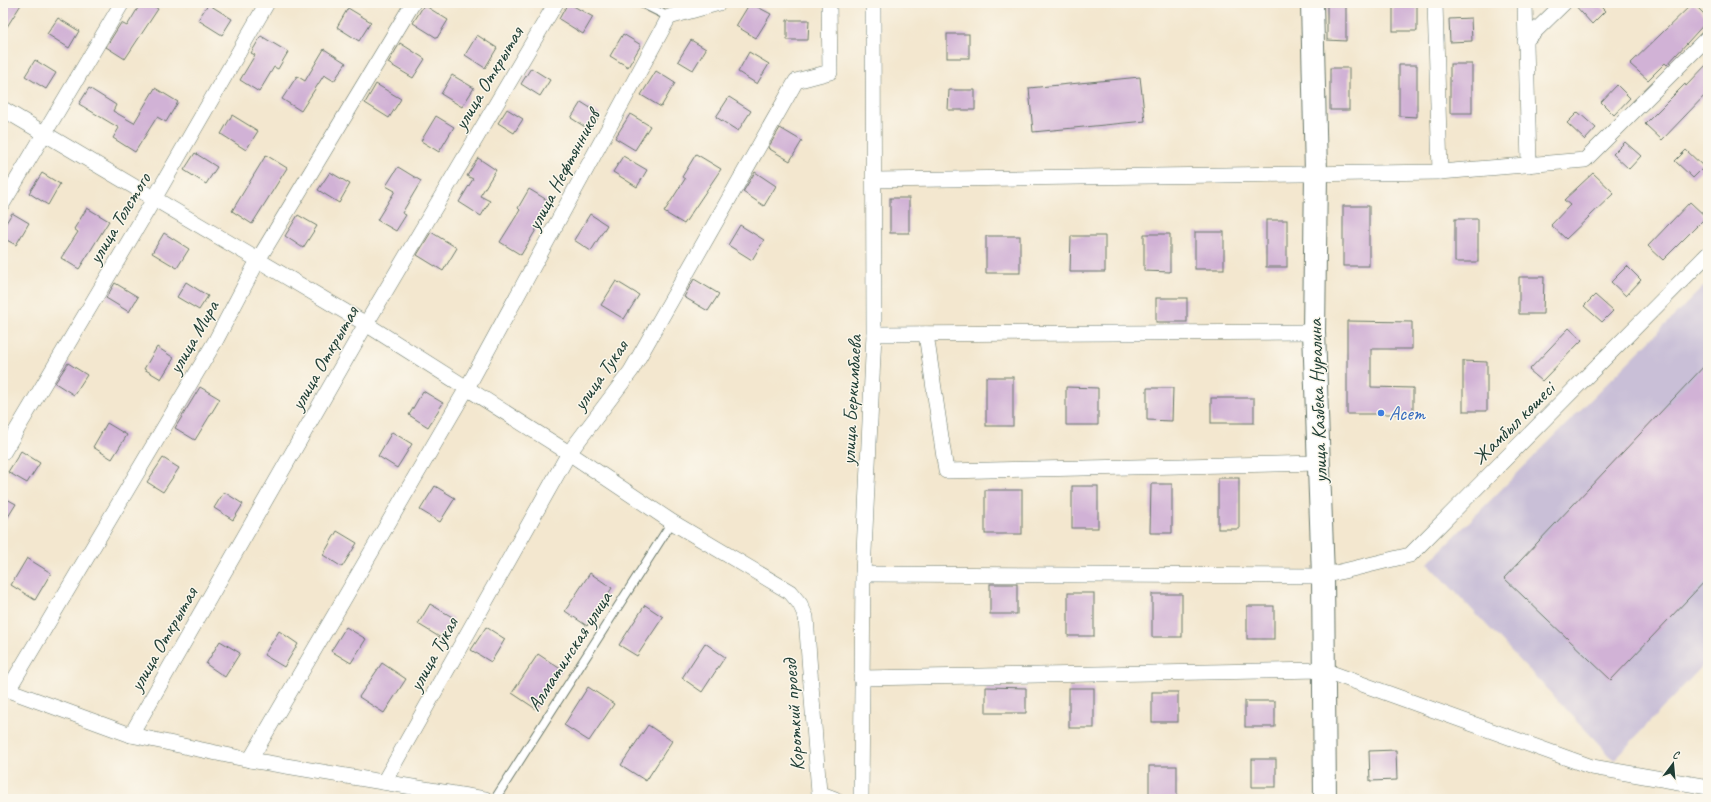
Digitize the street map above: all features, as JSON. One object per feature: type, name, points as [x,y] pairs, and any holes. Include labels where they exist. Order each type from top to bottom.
[{"type":"street","points":[[3,203],[122,3]]},
{"type":"street","name":"улица Толстого","points":[[3,453],[154,199],[267,3]]},
{"type":"street","name":"улица Мира","points":[[131,735],[8,690],[216,340],[258,260],[413,3]]},
{"type":"street","name":"улица Открытая","points":[[131,735],[366,324],[556,3]]},
{"type":"street","points":[[669,17],[719,3]]},
{"type":"street","name":"улица Тукая","points":[[384,782],[570,454],[631,371],[796,81],[830,72],[829,3]]},
{"type":"street","name":"улица Беркимбаева","points":[[860,799],[863,574],[874,334],[873,3]]},
{"type":"street","name":"улица Казбека Нуралина","points":[[1312,3],[1316,173],[1314,332],[1323,576],[1325,799]]},
{"type":"street","points":[[1435,3],[1440,172]]},
{"type":"street","points":[[1524,3],[1530,166]]},
{"type":"street","points":[[1525,42],[1564,3]]},
{"type":"street","name":"улица Нефтянников","points":[[250,760],[467,388],[669,17]]},
{"type":"street","points":[[874,180],[1440,172],[1530,166],[1585,160],[1708,37]]},
{"type":"street","points":[[3,109],[366,324],[570,454],[672,522]]},
{"type":"street","name":"Жамбыл көшесі","points":[[863,574],[1323,576],[1410,556],[1708,254]]},
{"type":"street","points":[[874,334],[1314,332]]},
{"type":"street","points":[[926,334],[946,471],[1319,463]]},
{"type":"street","name":"Короткий проезд","points":[[672,522],[790,592],[800,604],[806,617],[812,796],[835,799]]},
{"type":"street","points":[[861,678],[1323,670],[1592,767],[1708,787]]},
{"type":"street","points":[[131,735],[250,760],[485,799]]},
{"type":"lane","points":[[641,3],[669,17]]},
{"type":"lane","name":"Алматинская улица","points":[[495,799],[672,522]]},
{"type":"shaded area","points":[[1708,282],[1708,660],[1614,760],[1428,563]]},
{"type":"building","points":[[3,3],[22,3],[3,33]]},
{"type":"building","points":[[141,3],[149,3],[158,9],[125,59],[106,47],[121,23],[127,26]]},
{"type":"building","points":[[568,3],[593,17],[583,34],[559,19]]},
{"type":"building","points":[[750,3],[771,14],[756,38],[736,26]]},
{"type":"building","points":[[1327,3],[1346,3],[1346,41],[1327,40]]},
{"type":"building","points":[[1393,3],[1417,3],[1417,31],[1393,31]]},
{"type":"building","points":[[1573,3],[1597,3],[1605,11],[1592,24]]},
{"type":"building","points":[[1693,3],[1708,18],[1708,20],[1667,65],[1665,63],[1648,80],[1630,64]]},
{"type":"building","points":[[208,4],[232,19],[222,35],[198,20]]},
{"type":"building","points":[[424,5],[448,20],[437,38],[413,23]]},
{"type":"building","points":[[348,8],[371,22],[359,41],[337,27]]},
{"type":"building","points":[[58,18],[79,31],[69,48],[47,34]]},
{"type":"building","points":[[1471,18],[1472,41],[1450,42],[1449,19]]},
{"type":"building","points":[[787,20],[809,20],[808,40],[787,40]]},
{"type":"building","points":[[623,34],[641,45],[628,67],[610,56]]},
{"type":"building","points":[[947,34],[969,34],[969,58],[947,58]]},
{"type":"building","points":[[477,35],[497,48],[485,68],[465,55]]},
{"type":"building","points":[[261,36],[288,52],[278,69],[274,67],[259,92],[240,80],[255,55],[251,53]]},
{"type":"building","points":[[691,40],[706,49],[693,70],[678,61]]},
{"type":"building","points":[[400,43],[425,59],[413,78],[388,63]]},
{"type":"building","points":[[324,49],[346,63],[334,81],[324,75],[301,111],[282,99],[297,76],[305,81]]},
{"type":"building","points":[[749,52],[769,64],[757,84],[738,72]]},
{"type":"building","points":[[35,60],[56,73],[46,89],[25,76]]},
{"type":"building","points":[[1708,63],[1708,92],[1662,140],[1645,124],[1685,84],[1686,86]]},
{"type":"building","points":[[1450,64],[1472,64],[1472,113],[1450,113]]},
{"type":"building","points":[[1399,65],[1417,65],[1417,117],[1399,116]]},
{"type":"building","points":[[531,68],[550,80],[540,96],[521,84]]},
{"type":"building","points":[[1330,68],[1349,68],[1349,110],[1330,110]]},
{"type":"building","points":[[656,71],[675,83],[661,107],[641,95]]},
{"type":"building","points":[[452,75],[474,88],[462,107],[441,94]]},
{"type":"building","points":[[1140,77],[1145,121],[1033,132],[1029,88]]},
{"type":"building","points":[[376,84],[401,99],[389,118],[365,103]]},
{"type":"building","points":[[1617,85],[1630,98],[1614,115],[1601,102]]},
{"type":"building","points":[[89,88],[116,105],[113,111],[134,123],[155,88],[178,102],[166,122],[157,117],[135,152],[113,138],[119,128],[79,104]]},
{"type":"building","points":[[949,90],[975,90],[975,110],[948,110]]},
{"type":"building","points":[[729,97],[751,111],[738,131],[716,117]]},
{"type":"building","points":[[581,102],[600,114],[590,130],[571,118]]},
{"type":"building","points":[[507,109],[523,119],[514,133],[498,123]]},
{"type":"building","points":[[1578,112],[1596,128],[1585,140],[1567,123]]},
{"type":"building","points":[[630,114],[650,126],[635,150],[615,138]]},
{"type":"building","points":[[232,115],[258,131],[246,150],[221,134]]},
{"type":"building","points":[[436,116],[454,127],[439,152],[421,141]]},
{"type":"building","points":[[780,128],[802,141],[790,161],[768,148]]},
{"type":"building","points":[[1625,142],[1641,156],[1629,169],[1613,154]]},
{"type":"building","points":[[1686,150],[1704,167],[1693,178],[1675,161]]},
{"type":"building","points":[[195,153],[217,167],[206,184],[184,170]]},
{"type":"building","points":[[696,154],[721,169],[684,224],[664,212],[685,179],[682,177]]},
{"type":"building","points":[[266,155],[287,168],[252,224],[232,211]]},
{"type":"building","points":[[623,156],[647,170],[637,187],[613,172]]},
{"type":"building","points":[[478,158],[496,170],[480,196],[490,201],[481,216],[459,202],[473,179],[467,176]]},
{"type":"building","points":[[398,167],[421,181],[402,213],[406,215],[396,231],[377,220],[395,191],[386,186]]},
{"type":"building","points":[[330,172],[350,184],[339,203],[318,190]]},
{"type":"building","points":[[755,172],[776,186],[764,206],[743,192]]},
{"type":"building","points":[[42,173],[60,184],[48,205],[29,193]]},
{"type":"building","points":[[1593,173],[1614,193],[1566,239],[1551,225],[1570,205],[1564,200]]},
{"type":"building","points":[[529,189],[552,203],[521,255],[500,242],[520,210],[518,208]]},
{"type":"building","points":[[890,198],[909,198],[909,233],[890,233]]},
{"type":"building","points":[[1690,202],[1706,217],[1663,260],[1648,246]]},
{"type":"building","points":[[1343,206],[1369,206],[1369,266],[1343,266]]},
{"type":"building","points":[[87,208],[109,221],[79,269],[61,258],[78,232],[74,229]]},
{"type":"building","points":[[12,213],[29,223],[16,245],[3,238],[3,228]]},
{"type":"building","points":[[590,214],[607,225],[591,251],[574,240]]},
{"type":"building","points":[[298,215],[317,226],[303,248],[285,236]]},
{"type":"building","points":[[1455,219],[1478,219],[1478,262],[1455,262]]},
{"type":"building","points":[[1266,220],[1287,220],[1287,267],[1266,267]]},
{"type":"building","points":[[740,225],[764,240],[752,260],[728,245]]},
{"type":"building","points":[[431,232],[457,248],[443,271],[417,255]]},
{"type":"building","points":[[1195,232],[1224,232],[1224,269],[1195,269]]},
{"type":"building","points":[[164,233],[189,249],[177,268],[152,253]]},
{"type":"building","points":[[1144,234],[1170,234],[1170,272],[1144,271]]},
{"type":"building","points":[[986,236],[1020,236],[1020,273],[986,273]]},
{"type":"building","points":[[1071,236],[1105,236],[1105,272],[1070,272]]},
{"type":"building","points":[[1627,266],[1641,280],[1626,296],[1611,282]]},
{"type":"building","points":[[1519,277],[1544,277],[1543,314],[1519,314]]},
{"type":"building","points":[[694,279],[719,294],[708,311],[684,297]]},
{"type":"building","points":[[616,281],[639,295],[624,319],[601,305]]},
{"type":"building","points":[[186,282],[208,296],[199,310],[177,297]]},
{"type":"building","points":[[115,283],[138,297],[129,312],[106,298]]},
{"type":"building","points":[[1595,295],[1613,311],[1602,322],[1584,306]]},
{"type":"building","points":[[1156,298],[1187,298],[1187,322],[1156,322]]},
{"type":"building","points":[[1347,321],[1412,322],[1412,349],[1371,349],[1371,387],[1413,388],[1413,414],[1347,414]]},
{"type":"building","points":[[1569,328],[1582,340],[1542,381],[1529,370]]},
{"type":"building","points":[[157,347],[174,358],[161,379],[144,369]]},
{"type":"building","points":[[1463,361],[1487,362],[1487,411],[1463,411]]},
{"type":"building","points":[[1708,362],[1708,578],[1611,680],[1504,578]]},
{"type":"building","points":[[68,363],[87,375],[74,395],[55,383]]},
{"type":"building","points":[[986,377],[1013,377],[1013,426],[986,426]]},
{"type":"building","points":[[200,387],[220,399],[195,440],[175,428]]},
{"type":"building","points":[[1066,387],[1098,388],[1098,425],[1066,425]]},
{"type":"building","points":[[1147,388],[1173,388],[1172,421],[1147,420]]},
{"type":"building","points":[[423,391],[443,403],[428,427],[409,415]]},
{"type":"building","points":[[1211,398],[1254,398],[1254,423],[1211,423]]},
{"type":"building","points":[[107,423],[127,435],[112,459],[93,447]]},
{"type":"building","points":[[392,432],[412,444],[397,468],[378,456]]},
{"type":"building","points":[[21,451],[40,463],[27,483],[8,472]]},
{"type":"building","points":[[163,458],[179,468],[163,492],[147,482]]},
{"type":"building","points":[[1218,478],[1239,478],[1239,529],[1218,529]]},
{"type":"building","points":[[1151,484],[1172,484],[1172,533],[1150,533]]},
{"type":"building","points":[[435,486],[455,498],[440,522],[420,510]]},
{"type":"building","points":[[1072,486],[1098,486],[1098,528],[1072,528]]},
{"type":"building","points":[[985,490],[1022,490],[1022,534],[985,534]]},
{"type":"building","points":[[224,492],[243,504],[233,520],[214,508]]},
{"type":"building","points":[[3,497],[16,504],[3,525]]},
{"type":"building","points":[[337,531],[357,543],[342,567],[323,555]]},
{"type":"building","points":[[27,558],[51,573],[35,600],[11,585]]},
{"type":"building","points":[[590,573],[612,588],[587,626],[565,611]]},
{"type":"building","points":[[990,584],[1017,584],[1017,614],[990,614]]},
{"type":"building","points":[[1068,593],[1094,593],[1094,636],[1068,636]]},
{"type":"building","points":[[1152,594],[1182,594],[1182,637],[1152,637]]},
{"type":"building","points":[[430,604],[454,618],[441,638],[418,624]]},
{"type":"building","points":[[645,605],[663,617],[637,656],[619,645]]},
{"type":"building","points":[[1247,606],[1274,606],[1274,639],[1247,639]]},
{"type":"building","points":[[346,627],[366,639],[351,663],[331,651]]},
{"type":"building","points":[[486,627],[505,639],[491,662],[471,650]]},
{"type":"building","points":[[279,631],[298,644],[284,667],[264,655]]},
{"type":"building","points":[[220,641],[240,653],[225,677],[206,664]]},
{"type":"building","points":[[705,643],[725,657],[702,692],[682,678]]},
{"type":"building","points":[[538,654],[562,670],[536,709],[512,693]]},
{"type":"building","points":[[382,663],[406,679],[384,713],[359,697]]},
{"type":"building","points":[[588,687],[614,704],[589,741],[564,725]]},
{"type":"building","points":[[986,687],[1026,688],[1026,713],[986,713]]},
{"type":"building","points":[[1069,688],[1094,688],[1094,728],[1069,728]]},
{"type":"building","points":[[1152,692],[1178,692],[1178,722],[1152,722]]},
{"type":"building","points":[[1245,701],[1275,701],[1275,727],[1245,727]]},
{"type":"building","points":[[648,725],[672,741],[646,781],[621,765]]},
{"type":"building","points":[[1396,750],[1397,780],[1370,781],[1369,751]]},
{"type":"building","points":[[1252,759],[1276,759],[1276,787],[1252,787]]},
{"type":"building","points":[[1149,766],[1177,766],[1177,799],[1149,799]]},
{"type":"place","name":"Асет","points":[[1381,413]]}]
